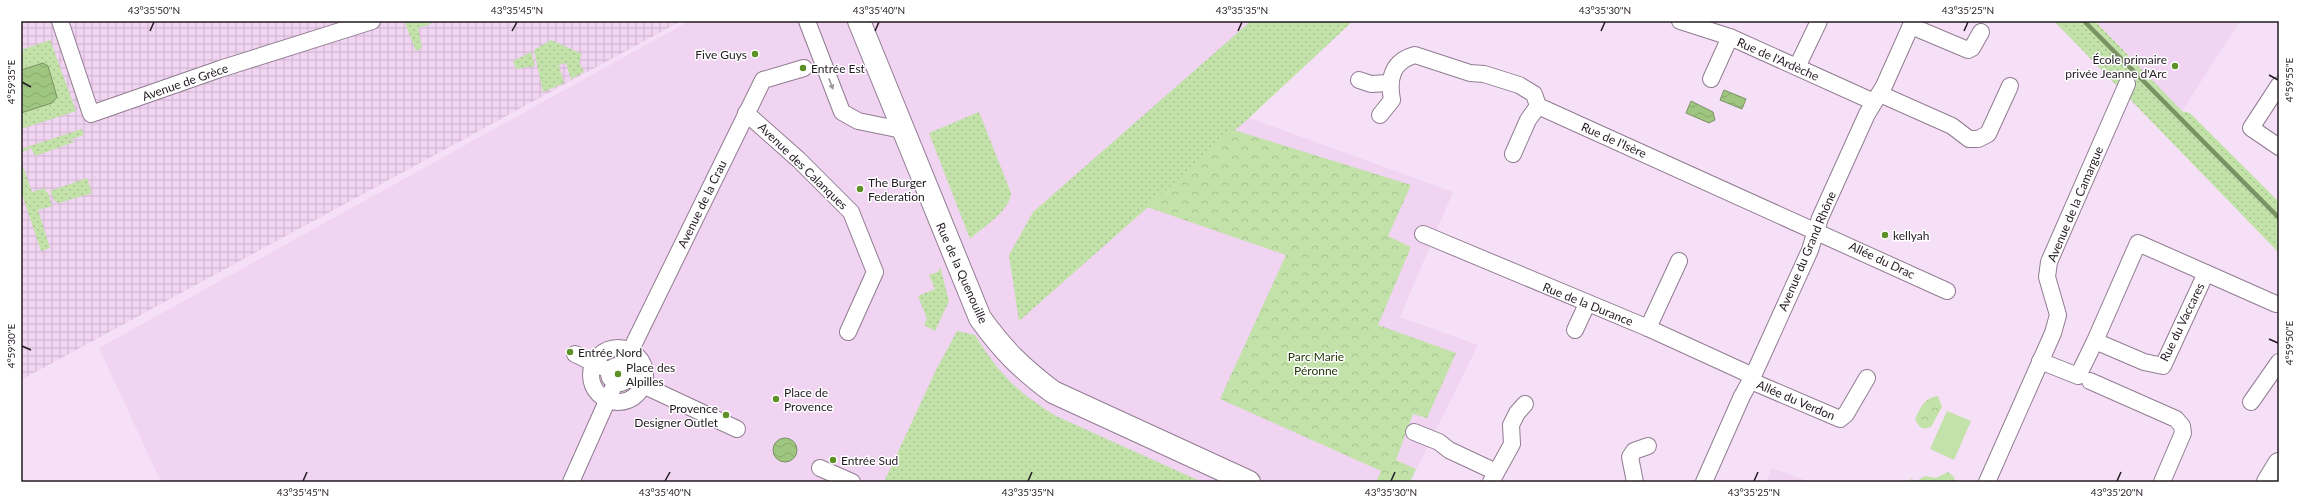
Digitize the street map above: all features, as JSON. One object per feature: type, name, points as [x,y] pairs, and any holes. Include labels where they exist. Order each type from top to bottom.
[{"type":"street","name":"Avenue de Grèce","points":[[60,21],[91,114],[220,69],[372,21]]},
{"type":"street","points":[[807,21],[842,112],[858,121],[902,130]]},
{"type":"street","name":"Rue de la Quenouille","points":[[858,21],[980,318],[1001,348],[1031,376],[1053,392],[1249,482]]},
{"type":"street","name":"Rue de l'Ardèche","points":[[1680,21],[1730,37],[1797,67],[1952,126],[1969,138],[1978,139],[1988,134],[2010,86]]},
{"type":"street","points":[[1797,67],[1819,21]]},
{"type":"street","points":[[1912,23],[1968,50],[1972,48],[1981,32]]},
{"type":"street","name":"Avenue du Grand Rhône","points":[[1704,482],[1810,250],[1816,230],[1864,121],[1877,98],[1912,23]]},
{"type":"street","points":[[1711,78],[1730,37]]},
{"type":"street","points":[[1380,115],[1392,100],[1389,83],[1399,64],[1407,57],[1415,55],[1470,73],[1484,74],[1519,85],[1534,94],[1538,106],[1528,120],[1513,154]]},
{"type":"street","name":"Avenue de la Crau","points":[[571,482],[619,374],[763,80],[804,68]]},
{"type":"street","points":[[1359,80],[1371,84],[1389,83]]},
{"type":"street","name":"Avenue de la Camargue","points":[[1987,482],[2053,333],[2058,315],[2047,276],[2049,262],[2126,84]]},
{"type":"street","points":[[2279,85],[2246,125],[2279,147]]},
{"type":"street","name":"Rue de l'Isère","points":[[1538,106],[1816,230]]},
{"type":"street","name":"Avenue des Calanques","points":[[746,112],[799,160],[851,212],[875,272],[848,332]]},
{"type":"street","name":"Allée du Drac","points":[[1816,230],[1947,290]]},
{"type":"street","name":"Rue de la Durance","points":[[1423,234],[1587,304],[1648,328],[1752,378]]},
{"type":"street","name":"Rue du Vaccares","points":[[2138,243],[2206,274],[2163,366],[2144,362],[2095,341],[2138,243]]},
{"type":"street","points":[[1648,328],[1679,261]]},
{"type":"street","points":[[2206,274],[2276,304]]},
{"type":"street","points":[[1575,330],[1587,304]]},
{"type":"street","points":[[2040,361],[2078,376],[2095,341]]},
{"type":"street","points":[[630,351],[615,348],[606,350],[619,374],[632,398],[624,401],[607,400],[594,388],[591,376],[619,374],[645,376],[644,366],[640,358],[630,351]]},
{"type":"street","points":[[575,354],[737,429]]},
{"type":"street","points":[[2251,402],[2279,362]]},
{"type":"street","name":"Allée du Verdon","points":[[1752,378],[1840,419],[1846,414],[1867,378]]},
{"type":"street","points":[[2090,381],[2176,419],[2182,426],[2183,433],[2162,482]]},
{"type":"street","points":[[1414,432],[1439,442],[1449,450],[1494,477],[1502,466],[1512,444],[1511,424],[1517,413],[1525,404]]},
{"type":"street","points":[[1635,482],[1630,457],[1634,451],[1648,446]]},
{"type":"street","points":[[2268,482],[2279,464]]},
{"type":"street","points":[[820,468],[852,482]]},
{"type":"shaded area","points":[[21,21],[681,21],[21,380]]},
{"type":"shaded area","points":[[689,21],[1346,21],[1249,118],[1453,192],[1400,317],[1478,345],[1410,482],[161,482],[99,348]]},
{"type":"shaded area","name":"École primaire privée Jeanne d'Arc","points":[[2095,21],[2240,21],[2182,111]]},
{"type":"shaded area","points":[[1772,468],[1810,482],[1766,482]]},
{"type":"green space","points":[[410,21],[430,21],[431,24],[418,28],[422,48],[416,51],[405,23]]},
{"type":"green space","points":[[1251,21],[1353,21],[1249,118],[1019,321],[1009,255],[1033,212]]},
{"type":"green space","points":[[2054,21],[2095,21],[2182,111],[2190,113],[2279,202],[2279,253]]},
{"type":"green space","points":[[50,40],[76,111],[21,129],[21,50]]},
{"type":"green space","points":[[551,40],[582,54],[579,62],[584,72],[571,79],[566,63],[559,65],[564,83],[543,92],[534,50]]},
{"type":"green space","points":[[531,52],[535,66],[516,69],[513,61]]},
{"type":"green space","points":[[979,112],[1011,193],[1006,206],[1001,212],[970,239],[929,133]]},
{"type":"green space","points":[[82,129],[84,135],[65,141],[74,140],[74,142],[35,156],[31,148],[21,153],[21,149]]},
{"type":"green space","name":"Parc Marie Péronne","points":[[1234,130],[1411,185],[1388,236],[1411,247],[1378,325],[1456,353],[1427,418],[1413,414],[1396,460],[1416,469],[1410,482],[1376,482],[1381,471],[1220,399],[1286,255],[1147,207]]},
{"type":"green space","points":[[21,161],[32,192],[45,188],[46,193],[48,192],[52,206],[38,210],[50,248],[41,251],[21,191]]},
{"type":"green space","points":[[87,178],[92,193],[59,203],[55,201],[50,191]]},
{"type":"green space","points":[[940,267],[949,301],[935,331],[924,325],[927,319],[918,296],[935,289],[929,275],[938,272]]},
{"type":"green space","points":[[957,331],[975,335],[1001,372],[1019,390],[1056,416],[1202,482],[884,482],[936,370]]},
{"type":"green space","points":[[1938,396],[1942,407],[1931,427],[1921,428],[1915,419],[1919,411],[1926,401]]},
{"type":"green space","points":[[1947,411],[1971,421],[1954,460],[1930,449]]},
{"type":"green space","points":[[1948,472],[1954,477],[1955,482],[1907,482],[1911,479],[1917,481],[1925,476],[1936,478]]},
{"type":"water","points":[[43,63],[48,66],[57,97],[52,103],[21,113],[21,70]]},
{"type":"water","points":[[1724,90],[1746,99],[1742,109],[1720,100]]},
{"type":"water","points":[[1691,101],[1713,112],[1715,120],[1709,123],[1686,113]]},
{"type":"water","points":[[785,438],[794,441],[797,450],[794,459],[785,462],[776,459],[773,450],[776,441]]},
{"type":"waterway","points":[[2084,21],[2279,218]]},
{"type":"place","name":"Five Guys","points":[[755,54]]},
{"type":"place","name":"École primaire privée Jeanne d'Arc","points":[[2175,66]]},
{"type":"place","name":"Entrée Est","points":[[803,68]]},
{"type":"place","name":"The Burger Federation","points":[[860,189]]},
{"type":"place","name":"kellyah","points":[[1885,235]]},
{"type":"place","name":"Entrée Nord","points":[[570,352]]},
{"type":"place","name":"Place des Alpilles","points":[[618,374]]},
{"type":"place","name":"Place de Provence","points":[[776,399]]},
{"type":"place","name":"Provence Designer Outlet","points":[[726,415]]},
{"type":"place","name":"Entrée Sud","points":[[833,460]]}]
